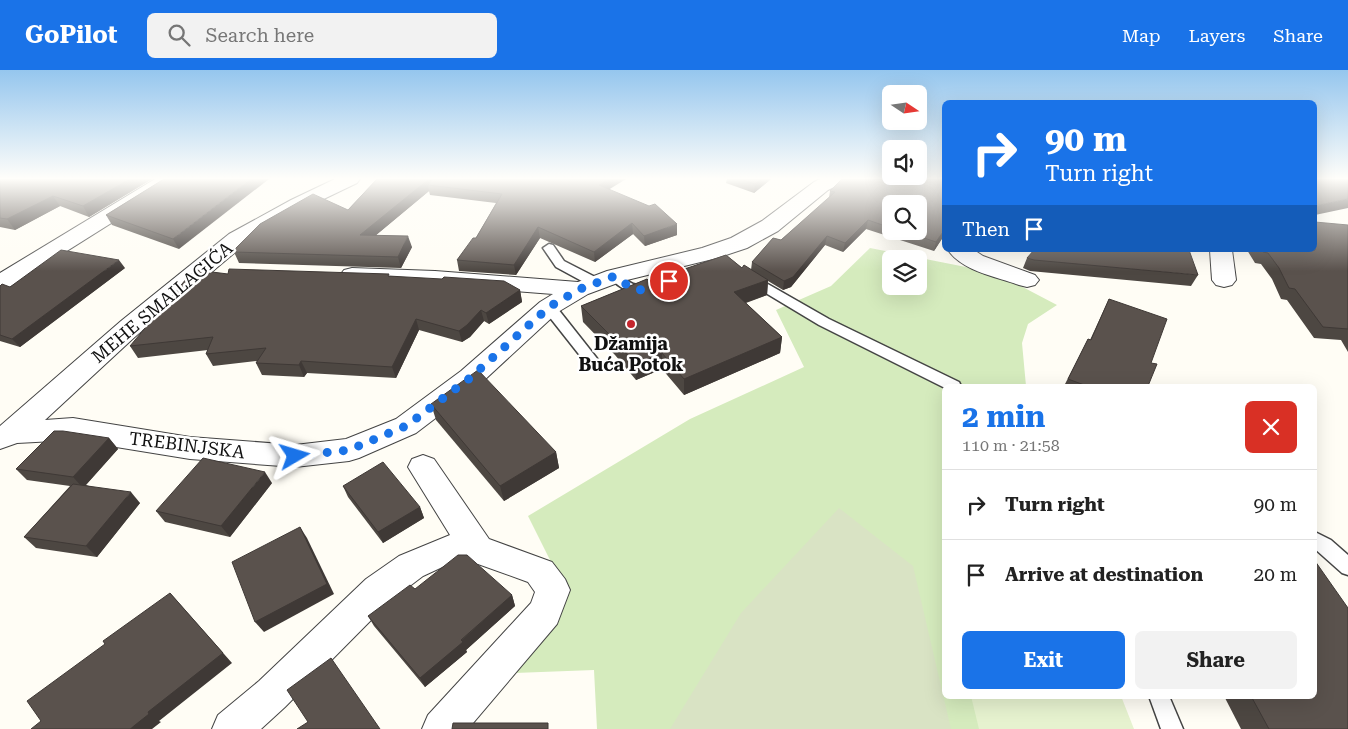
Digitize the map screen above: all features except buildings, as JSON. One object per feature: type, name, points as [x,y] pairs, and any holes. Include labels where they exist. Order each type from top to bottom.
[{"type":"street","points":[[0,283],[118,210]]},
{"type":"street","name":"MEHE SMAILAGIĆA","points":[[7,435],[130,327],[237,239],[288,210]]},
{"type":"street","name":"TREBINJSKA","points":[[7,435],[73,429],[190,448],[295,456],[349,450],[406,426],[470,378],[549,307],[597,283],[682,267],[717,258],[770,226],[791,210]]},
{"type":"street","points":[[962,252],[975,261],[1027,280]]},
{"type":"street","points":[[1221,252],[1224,280]]},
{"type":"street","points":[[199,270],[234,270]]},
{"type":"street","points":[[328,274],[597,283]]},
{"type":"street","points":[[423,467],[478,550]]},
{"type":"street","points":[[232,729],[272,694],[378,590],[411,566],[449,549],[478,550],[540,572],[553,590],[545,613],[442,729]]},
{"type":"lane","points":[[549,248],[560,264],[597,283],[637,290],[644,290],[659,284]]},
{"type":"lane","points":[[742,273],[824,322],[950,384]]},
{"type":"lane","points":[[549,307],[594,364]]},
{"type":"lane","points":[[1317,541],[1325,545],[1348,567]]},
{"type":"lane","points":[[1160,699],[1172,729]]},
{"type":"green space","points":[[870,248],[882,250],[882,295],[927,295],[927,259],[996,273],[1057,305],[1028,324],[1022,343],[1026,384],[942,384],[942,699],[1102,699],[1117,729],[597,729],[594,670],[491,674],[564,588],[528,516],[690,419],[804,367],[776,310],[831,286]]},
{"type":"green space","points":[[839,508],[913,566],[942,690],[942,699],[944,699],[951,729],[670,729],[741,613]]},
{"type":"green space","points":[[972,699],[1122,699],[1134,729],[979,729]]},
{"type":"place","name":"Džamija Buća Potok","points":[[631,324]]},
{"type":"route","points":[[295,456],[349,450],[406,426],[470,378],[549,307],[580,289],[615,276],[630,288],[637,290],[644,290],[669,281]]}]
